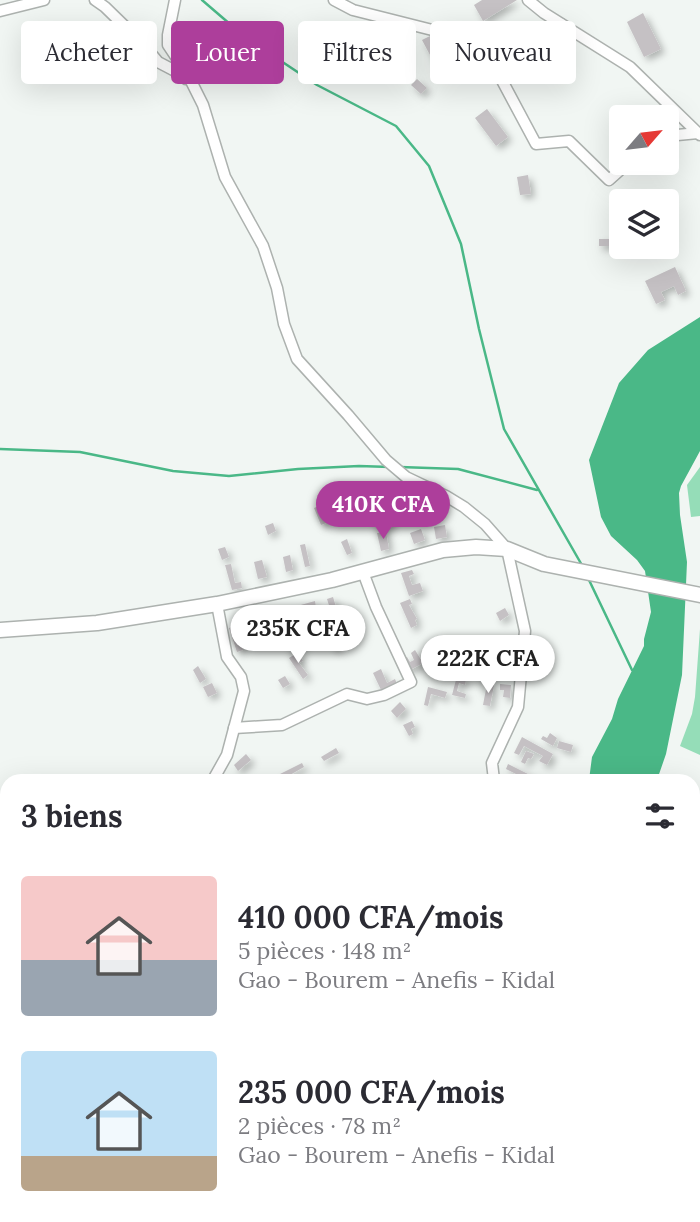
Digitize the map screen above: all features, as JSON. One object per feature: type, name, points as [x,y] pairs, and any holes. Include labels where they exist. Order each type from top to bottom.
[{"type":"main road","points":[[0,630],[97,623],[217,604],[363,572],[443,550],[476,547],[507,549],[544,564],[700,595]]},
{"type":"street","points":[[0,11],[44,0]]},
{"type":"street","points":[[95,0],[106,7],[158,62],[179,73],[193,86]]},
{"type":"street","points":[[174,0],[168,45],[204,105],[225,177],[263,246],[277,288],[284,324],[297,359],[386,460],[406,477],[464,507],[485,524],[507,549],[525,631],[518,707],[492,763],[493,774]]},
{"type":"street","points":[[334,0],[353,10],[430,29]]},
{"type":"street","points":[[528,0],[556,21]]},
{"type":"street","points":[[576,33],[630,67],[699,134]]},
{"type":"street","points":[[504,84],[536,144],[569,141],[608,180],[614,175]]},
{"type":"street","points":[[679,135],[699,134]]},
{"type":"street","points":[[234,727],[282,725],[347,694],[367,699],[384,695],[411,682],[363,572]]},
{"type":"street","points":[[216,774],[227,755],[244,691],[241,677],[227,657],[217,604]]},
{"type":"shaded area","points":[[700,317],[700,451],[679,493],[687,562],[682,675],[666,754],[659,774],[590,774],[592,757],[644,646],[651,612],[645,571],[611,536],[601,517],[589,460],[619,383],[648,350]]},
{"type":"shaded area","points":[[700,467],[700,516],[691,517],[687,485]]},
{"type":"shaded area","points":[[700,629],[700,755],[680,746],[692,714],[695,697]]},
{"type":"building","points":[[482,0],[517,0],[483,21],[474,5]]},
{"type":"building","points":[[643,13],[661,49],[644,57],[627,22]]},
{"type":"building","points":[[430,36],[430,55],[422,40]]},
{"type":"building","points":[[416,80],[427,88],[421,94],[411,85],[416,84]]},
{"type":"building","points":[[487,109],[508,137],[496,146],[475,118]]},
{"type":"building","points":[[528,175],[531,194],[520,195],[517,177]]},
{"type":"building","points":[[599,239],[609,239],[609,246],[599,246]]},
{"type":"building","points":[[675,267],[686,291],[678,295],[674,286],[661,292],[665,300],[656,304],[645,281]]},
{"type":"building","points":[[319,506],[326,523],[321,525],[314,508]]},
{"type":"building","points":[[389,512],[392,527],[387,528],[384,513]]},
{"type":"building","points":[[381,513],[384,529],[378,530],[375,514]]},
{"type":"building","points":[[273,523],[276,531],[268,535],[265,526]]},
{"type":"building","points":[[445,525],[447,537],[436,539],[434,527]]},
{"type":"building","points":[[421,529],[425,540],[414,544],[410,533]]},
{"type":"building","points":[[386,532],[389,549],[381,551],[377,533]]},
{"type":"building","points":[[347,539],[352,553],[347,555],[341,542]]},
{"type":"building","points":[[305,544],[310,566],[305,567],[300,545]]},
{"type":"building","points":[[225,547],[229,557],[222,560],[218,549]]},
{"type":"building","points":[[290,555],[293,570],[286,572],[283,557]]},
{"type":"building","points":[[262,560],[267,577],[258,579],[254,562]]},
{"type":"building","points":[[231,564],[235,583],[241,582],[242,588],[232,590],[225,565]]},
{"type":"building","points":[[412,570],[414,574],[409,576],[412,585],[420,583],[423,591],[409,596],[401,573]]},
{"type":"building","points":[[333,597],[340,620],[334,621],[327,599]]},
{"type":"building","points":[[410,599],[412,604],[409,605],[417,619],[417,625],[411,628],[400,603]]},
{"type":"building","points":[[315,601],[316,607],[303,611],[308,626],[326,620],[327,627],[305,633],[297,606]]},
{"type":"building","points":[[293,607],[301,633],[278,640],[276,630],[281,629],[282,633],[290,631],[287,621],[281,623],[278,612]]},
{"type":"building","points":[[505,608],[509,615],[500,621],[496,613]]},
{"type":"building","points":[[242,626],[244,631],[237,634],[243,650],[237,652],[229,628]]},
{"type":"building","points":[[332,632],[338,648],[334,650],[327,634]]},
{"type":"building","points":[[415,650],[423,663],[408,671],[401,660],[407,657],[410,662],[414,660],[411,653]]},
{"type":"building","points":[[297,653],[303,661],[299,663],[308,675],[303,679],[289,658]]},
{"type":"building","points":[[198,666],[206,679],[200,683],[193,670]]},
{"type":"building","points":[[381,669],[387,683],[395,679],[397,684],[382,692],[373,673]]},
{"type":"building","points":[[285,676],[290,684],[283,688],[278,680]]},
{"type":"building","points":[[457,676],[466,679],[465,685],[459,683],[457,691],[466,694],[465,698],[452,695]]},
{"type":"building","points":[[212,683],[217,693],[208,697],[203,687]]},
{"type":"building","points":[[487,684],[494,685],[490,706],[483,705]]},
{"type":"building","points":[[500,684],[511,685],[510,698],[503,697],[504,690],[500,690]]},
{"type":"building","points":[[428,687],[447,692],[445,698],[431,694],[428,706],[424,705]]},
{"type":"building","points":[[400,702],[406,709],[397,718],[391,711]]},
{"type":"building","points":[[412,721],[415,727],[411,729],[413,734],[409,736],[403,725]]},
{"type":"building","points":[[550,733],[557,738],[553,746],[541,739],[543,736],[547,738]]},
{"type":"building","points":[[522,737],[553,754],[547,765],[539,761],[543,756],[524,746],[519,755],[514,753]]},
{"type":"building","points":[[559,741],[573,745],[571,752],[557,748]]},
{"type":"building","points":[[336,748],[339,753],[324,761],[321,757]]},
{"type":"building","points":[[526,751],[534,754],[525,764],[521,762]]},
{"type":"building","points":[[246,754],[251,760],[238,771],[234,765]]},
{"type":"building","points":[[302,763],[304,767],[292,774],[280,774]]},
{"type":"building","points":[[508,764],[528,774],[516,774],[506,769]]},
{"type":"waterway","points":[[202,0],[245,37],[317,85],[396,126],[429,166],[461,244],[504,429],[583,567]]},
{"type":"waterway","points":[[0,449],[80,452],[173,471],[229,476],[298,469],[390,467]]},
{"type":"waterway","points":[[400,467],[458,469],[537,490]]},
{"type":"waterway","points":[[589,580],[632,670]]}]
